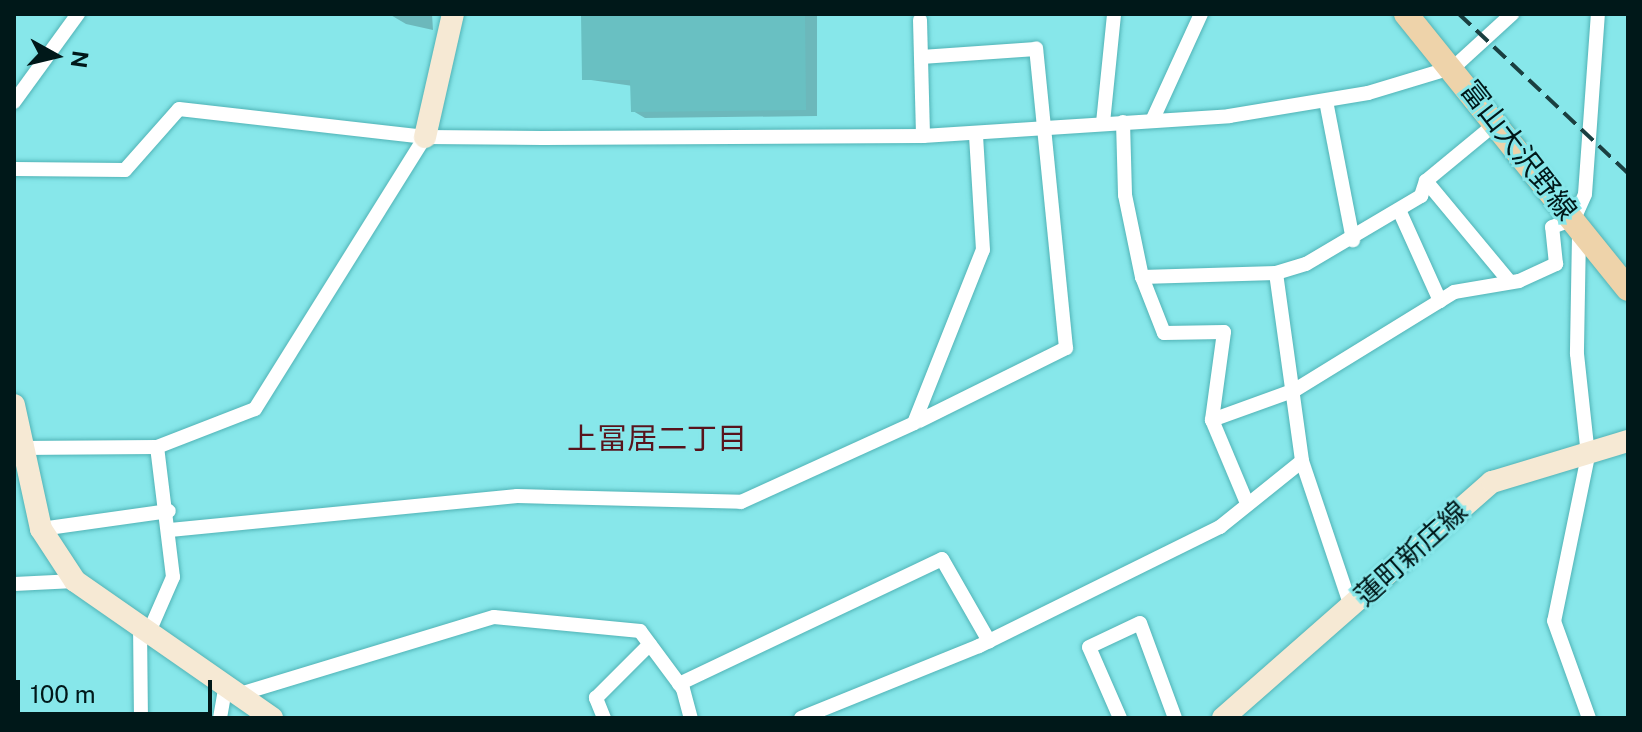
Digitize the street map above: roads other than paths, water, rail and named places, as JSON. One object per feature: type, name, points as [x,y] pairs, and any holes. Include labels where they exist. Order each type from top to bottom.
[{"type":"main road","name":"富山大沢野線","points":[[1406,14],[1454,67],[1628,289]]},
{"type":"street","points":[[14,102],[78,14]]},
{"type":"street","points":[[19,448],[157,447],[211,431],[267,398],[408,154],[425,137],[453,14]]},
{"type":"street","points":[[1103,123],[1114,14]]},
{"type":"street","points":[[1152,121],[1201,14]]},
{"type":"street","points":[[14,169],[125,170],[179,109],[425,137],[923,136],[1152,121],[1326,101],[1454,67],[1512,14]]},
{"type":"street","points":[[1589,718],[1554,621],[1588,456],[1577,354],[1582,243],[1574,219],[1585,194],[1598,14]]},
{"type":"street","points":[[920,20],[923,136]]},
{"type":"street","points":[[170,530],[517,496],[741,502],[919,421],[1066,348],[1041,129],[1036,49],[921,57]]},
{"type":"street","points":[[1326,101],[1353,240]]},
{"type":"street","points":[[1123,122],[1125,195],[1142,277],[1164,333],[1224,332],[1212,420],[1246,501]]},
{"type":"street","points":[[1142,277],[1276,273],[1353,240],[1421,196],[1426,181],[1496,123]]},
{"type":"street","points":[[919,421],[983,250],[976,134]]},
{"type":"street","points":[[1426,181],[1510,282]]},
{"type":"street","points":[[1399,210],[1440,301]]},
{"type":"street","points":[[1212,420],[1295,390],[1440,301],[1510,282],[1556,264],[1552,227],[1574,219]]},
{"type":"street","points":[[1276,273],[1295,390],[1302,461],[1351,607]]},
{"type":"street","points":[[14,405],[19,448],[41,529],[75,581],[272,718]]},
{"type":"street","name":"蓮町新庄線","points":[[1223,718],[1492,482],[1588,456],[1628,441]]},
{"type":"street","points":[[141,718],[145,628],[173,577],[169,511],[157,447]]},
{"type":"street","points":[[801,718],[989,641],[1220,527],[1246,501],[1302,461]]},
{"type":"street","points":[[41,529],[169,511]]},
{"type":"street","points":[[679,684],[942,559],[989,641]]},
{"type":"street","points":[[14,584],[75,581]]},
{"type":"street","points":[[233,688],[494,617],[640,631],[679,684],[691,718]]},
{"type":"street","points":[[1120,718],[1089,647],[1140,623],[1175,718]]},
{"type":"street","points":[[604,718],[596,698],[650,644]]},
{"type":"street","points":[[220,718],[233,688]]},
{"type":"railway","points":[[1459,14],[1628,173]]},
{"type":"district","name":"上冨居二丁目","points":[[657,438]]}]
